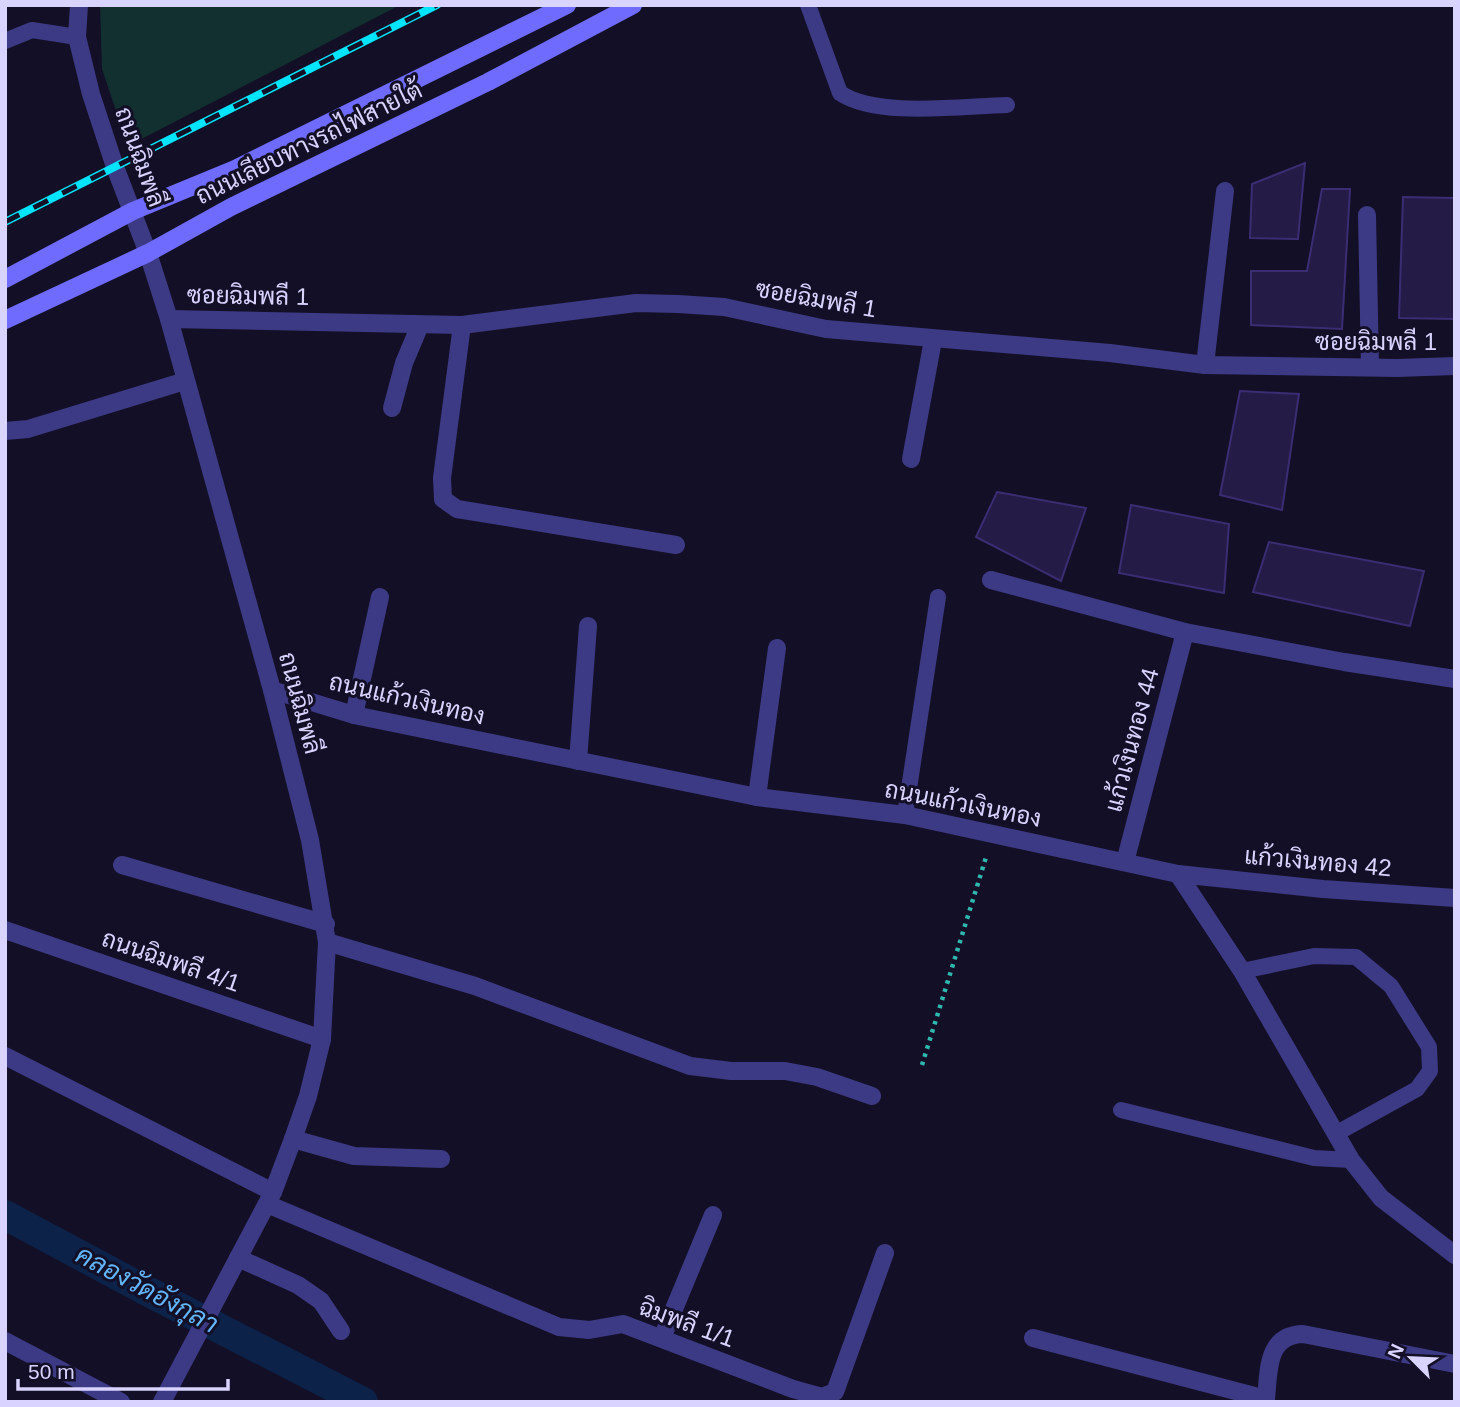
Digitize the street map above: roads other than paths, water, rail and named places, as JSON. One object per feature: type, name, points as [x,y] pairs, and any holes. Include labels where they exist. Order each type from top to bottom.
[{"type":"main road","name":"ถนนเลียบทางรถไฟสายใต้","points":[[5,279],[133,211],[235,169],[567,5]]},
{"type":"main road","name":"ถนนเลียบทางรถไฟสายใต้","points":[[5,320],[148,253],[231,207],[488,82],[633,5]]},
{"type":"street","name":"ถนนฉิมพลี","points":[[79,5],[77,37],[91,94],[169,319],[272,690],[310,840],[326,924],[321,1039],[308,1096],[270,1198],[162,1402]]},
{"type":"street","points":[[1205,365],[1225,191]]},
{"type":"street","points":[[1367,215],[1370,367]]},
{"type":"street","name":"ซอยฉิมพลี 1","points":[[169,319],[463,325],[636,303],[678,304],[724,307],[826,329],[1110,353],[1205,365],[1455,366]]},
{"type":"street","points":[[463,325],[442,478],[443,499],[457,509],[676,545]]},
{"type":"street","points":[[391,408],[404,363],[420,326]]},
{"type":"street","points":[[911,459],[933,340]]},
{"type":"street","points":[[5,431],[29,429],[185,381]]},
{"type":"street","points":[[991,580],[1185,632],[1455,680]]},
{"type":"street","points":[[354,715],[380,597]]},
{"type":"street","points":[[578,761],[588,626]]},
{"type":"street","name":"แก้วเงินทอง 44","points":[[1125,862],[1185,632]]},
{"type":"street","points":[[757,797],[777,648]]},
{"type":"street","name":"ถนนแก้วเงินทอง","points":[[272,690],[354,715],[578,761],[757,797],[905,815],[1178,874]]},
{"type":"street","points":[[121,865],[326,924]]},
{"type":"street","points":[[1178,874],[1242,971],[1351,1160],[1381,1198],[1455,1255]]},
{"type":"street","name":"แก้วเงินทอง 42","points":[[1178,874],[1323,889],[1455,898]]},
{"type":"street","name":"ถนนฉิมพลี 4/1","points":[[5,930],[321,1039]]},
{"type":"street","points":[[327,942],[475,986],[690,1066],[731,1071],[785,1071],[817,1077],[872,1096]]},
{"type":"street","name":"ฉิมพลี 1/1","points":[[5,1056],[270,1198],[559,1327],[589,1330],[623,1324],[817,1397],[835,1392],[885,1253]]},
{"type":"street","points":[[293,1139],[354,1156],[441,1159]]},
{"type":"street","points":[[662,1338],[713,1215]]},
{"type":"street","points":[[238,1258],[298,1285],[321,1301],[341,1331]]},
{"type":"street","points":[[1033,1338],[1266,1401],[1270,1358],[1275,1347],[1291,1334],[1303,1334],[1455,1364]]},
{"type":"street","points":[[5,1341],[121,1402]]},
{"type":"lane","points":[[808,5],[840,93],[851,100],[867,106],[908,108],[1007,105]]},
{"type":"lane","points":[[5,41],[32,30],[77,37]]},
{"type":"lane","points":[[905,815],[938,597]]},
{"type":"lane","points":[[1242,971],[1314,956],[1356,957],[1391,986],[1429,1047],[1430,1071],[1417,1089],[1337,1133]]},
{"type":"lane","points":[[1121,1111],[1314,1158],[1351,1160]]},
{"type":"waterway","name":"คลองวัดอังกุลา","points":[[5,1215],[363,1402]]},
{"type":"railway","points":[[5,222],[437,5]]}]
